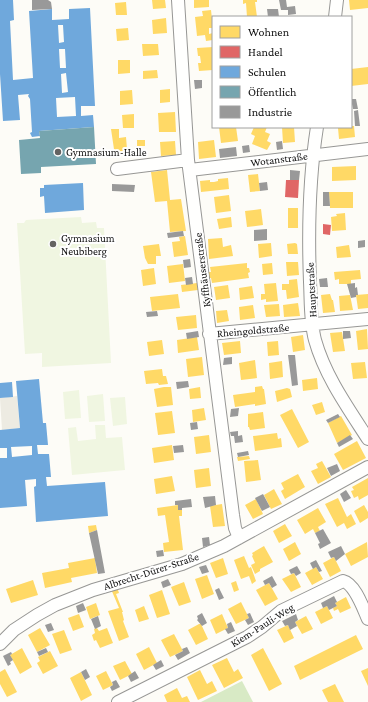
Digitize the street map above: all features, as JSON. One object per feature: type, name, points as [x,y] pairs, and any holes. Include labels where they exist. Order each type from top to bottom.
[{"type":"street","name":"Kyffhäuserstraße","points":[[178,0],[189,165],[209,334],[234,521],[239,538]]},
{"type":"street","points":[[334,16],[337,0]]},
{"type":"street","name":"Hauptstraße","points":[[317,128],[313,155],[309,233],[312,324],[315,340],[327,369],[339,393],[368,439]]},
{"type":"street","name":"Wotanstraße","points":[[117,169],[189,165],[368,149]]},
{"type":"street","name":"Rheingoldstraße","points":[[209,334],[368,319]]},
{"type":"street","name":"Albrecht-Dürer-Straße","points":[[0,644],[14,630],[61,602],[93,590],[182,564],[239,538],[368,467]]},
{"type":"street","name":"Kiem-Pauli-Weg","points":[[118,702],[247,637],[281,611],[343,581],[348,582],[352,587],[368,619]]},
{"type":"green space","points":[[81,217],[82,223],[96,222],[97,228],[104,228],[111,363],[42,367],[42,353],[25,354],[17,223],[24,223],[26,220]]},
{"type":"green space","points":[[79,390],[81,418],[65,419],[63,392]]},
{"type":"green space","points":[[103,394],[105,421],[89,422],[87,396]]},
{"type":"green space","points":[[125,397],[127,424],[113,426],[110,398]]},
{"type":"green space","points":[[95,425],[105,425],[106,438],[122,437],[125,470],[72,475],[68,428],[76,427],[78,441],[96,439]]},
{"type":"green space","points":[[242,681],[253,702],[201,702]]},
{"type":"shaded area","points":[[17,396],[20,428],[2,430],[0,398]]},
{"type":"building: Wohnen","points":[[152,0],[165,0],[166,8],[153,9]]},
{"type":"building: Wohnen","points":[[194,0],[209,0],[209,7],[194,8]]},
{"type":"building: Wohnen","points":[[243,0],[257,0],[257,2],[255,2],[257,16],[247,16],[246,3],[243,4]]},
{"type":"building: Wohnen","points":[[349,0],[368,0],[368,8],[350,10]]},
{"type":"building: Wohnen","points":[[126,2],[127,15],[116,15],[115,3]]},
{"type":"building: Wohnen","points":[[211,10],[212,28],[209,28],[209,34],[212,33],[212,40],[206,41],[205,35],[197,36],[195,17],[203,16],[202,11]]},
{"type":"building: Wohnen","points":[[166,18],[167,33],[153,34],[152,20]]},
{"type":"building: Wohnen","points":[[128,28],[129,40],[117,41],[116,29]]},
{"type":"building: Wohnen","points":[[142,44],[158,44],[159,55],[143,56]]},
{"type":"building: Wohnen","points":[[212,47],[212,70],[199,71],[198,63],[201,63],[197,48]]},
{"type":"building: Wohnen","points":[[118,60],[130,60],[130,73],[118,74]]},
{"type":"building: Wohnen","points":[[368,67],[368,84],[352,86],[352,69]]},
{"type":"building: Wohnen","points":[[157,70],[158,78],[143,79],[143,71]]},
{"type":"building: Wohnen","points":[[170,89],[170,102],[160,103],[160,90]]},
{"type":"building: Wohnen","points":[[132,90],[133,104],[120,105],[120,91]]},
{"type":"building: Wohnen","points":[[175,112],[176,132],[159,132],[158,113]]},
{"type":"building: Wohnen","points":[[134,114],[134,128],[123,128],[122,115]]},
{"type":"building: Wohnen","points":[[352,126],[354,126],[355,137],[339,139],[338,128],[352,128]]},
{"type":"building: Wohnen","points":[[219,128],[236,128],[238,141],[221,143]]},
{"type":"building: Wohnen","points":[[254,128],[267,128],[265,132],[270,134],[267,141],[271,143],[267,150],[252,144],[255,136],[251,134]]},
{"type":"building: Wohnen","points":[[282,128],[294,128],[295,142],[283,143]]},
{"type":"building: Wohnen","points":[[111,129],[119,129],[119,138],[126,137],[126,155],[115,156]]},
{"type":"building: Wohnen","points":[[137,140],[145,140],[145,146],[137,146]]},
{"type":"building: Wohnen","points":[[214,140],[216,157],[199,159],[198,142]]},
{"type":"building: Wohnen","points":[[175,141],[176,155],[161,156],[160,142]]},
{"type":"building: Wohnen","points":[[356,166],[356,180],[332,181],[332,167]]},
{"type":"building: Wohnen","points":[[167,170],[170,200],[181,199],[186,231],[170,232],[167,201],[155,202],[151,172]]},
{"type":"building: Wohnen","points":[[258,174],[260,191],[250,192],[248,175]]},
{"type":"building: Wohnen","points":[[228,178],[229,189],[201,192],[200,181],[210,180],[210,182],[214,182],[218,181],[218,179]]},
{"type":"building: Wohnen","points":[[329,192],[353,192],[353,208],[330,208]]},
{"type":"building: Wohnen","points":[[229,195],[231,211],[216,213],[214,197]]},
{"type":"building: Wohnen","points":[[288,208],[298,208],[298,228],[288,228]]},
{"type":"building: Wohnen","points":[[261,209],[263,225],[247,227],[245,211]]},
{"type":"building: Wohnen","points":[[345,213],[346,230],[332,231],[331,217],[337,216],[336,214]]},
{"type":"building: Wohnen","points":[[231,217],[232,227],[219,229],[217,219]]},
{"type":"building: Wohnen","points":[[185,236],[188,255],[174,257],[172,242],[180,241],[179,237]]},
{"type":"building: Wohnen","points":[[222,238],[223,247],[231,245],[233,256],[209,259],[208,239]]},
{"type":"building: Wohnen","points":[[271,243],[272,256],[259,258],[258,244]]},
{"type":"building: Wohnen","points":[[159,244],[161,256],[156,256],[156,264],[148,264],[145,258],[143,246]]},
{"type":"building: Wohnen","points":[[287,244],[297,244],[298,254],[288,254]]},
{"type":"building: Wohnen","points":[[349,245],[351,257],[337,258],[336,247]]},
{"type":"building: Wohnen","points":[[286,262],[298,262],[299,275],[287,276]]},
{"type":"building: Wohnen","points":[[247,263],[247,268],[249,268],[250,272],[248,273],[249,278],[212,283],[211,278],[209,278],[208,272],[211,272],[210,267]]},
{"type":"building: Wohnen","points":[[272,263],[273,274],[263,275],[262,264]]},
{"type":"building: Wohnen","points":[[183,264],[185,281],[169,283],[167,266]]},
{"type":"building: Wohnen","points":[[154,268],[156,284],[143,286],[141,270]]},
{"type":"building: Wohnen","points":[[360,270],[361,279],[351,280],[351,284],[339,284],[339,279],[335,280],[334,272]]},
{"type":"building: Wohnen","points":[[297,279],[299,297],[287,299],[286,290],[282,290],[282,284],[289,284],[289,280]]},
{"type":"building: Wohnen","points":[[197,283],[198,290],[182,292],[181,285]]},
{"type":"building: Wohnen","points":[[276,283],[278,301],[266,302],[266,299],[261,300],[261,294],[265,294],[264,284]]},
{"type":"building: Wohnen","points":[[228,285],[230,298],[216,300],[214,287]]},
{"type":"building: Wohnen","points":[[252,286],[254,298],[240,300],[239,288]]},
{"type":"building: Wohnen","points":[[178,294],[180,308],[152,311],[150,297]]},
{"type":"building: Wohnen","points":[[330,294],[333,300],[335,312],[323,313],[321,295]]},
{"type":"building: Wohnen","points":[[368,294],[368,308],[358,309],[356,295]]},
{"type":"building: Wohnen","points":[[350,295],[353,310],[340,311],[339,296]]},
{"type":"building: Wohnen","points":[[298,303],[300,316],[284,317],[283,305]]},
{"type":"building: Wohnen","points":[[279,304],[280,316],[266,317],[264,305]]},
{"type":"building: Wohnen","points":[[253,305],[255,318],[240,320],[239,307]]},
{"type":"building: Wohnen","points":[[227,310],[229,321],[217,323],[216,311]]},
{"type":"building: Wohnen","points":[[196,315],[197,328],[178,330],[176,317]]},
{"type":"building: Wohnen","points":[[367,329],[368,349],[358,350],[356,331]]},
{"type":"building: Wohnen","points":[[342,332],[345,351],[333,352],[330,333]]},
{"type":"building: Wohnen","points":[[303,335],[305,350],[293,352],[291,337]]},
{"type":"building: Wohnen","points":[[197,337],[199,350],[178,353],[177,340]]},
{"type":"building: Wohnen","points":[[162,340],[164,354],[149,356],[147,342]]},
{"type":"building: Wohnen","points":[[240,341],[241,353],[224,355],[222,343]]},
{"type":"building: Wohnen","points":[[278,341],[279,355],[268,356],[267,342]]},
{"type":"building: Wohnen","points":[[202,357],[204,375],[188,377],[186,359]]},
{"type":"building: Wohnen","points":[[255,360],[257,378],[241,380],[239,363]]},
{"type":"building: Wohnen","points":[[282,361],[283,377],[270,379],[269,363]]},
{"type":"building: Wohnen","points":[[365,362],[367,378],[353,379],[351,363]]},
{"type":"building: Wohnen","points":[[162,369],[163,376],[166,376],[168,384],[146,384],[144,371]]},
{"type":"building: Wohnen","points":[[317,378],[318,389],[303,391],[302,380]]},
{"type":"building: Wohnen","points":[[262,386],[264,389],[266,404],[235,407],[233,395],[255,392],[255,387]]},
{"type":"building: Wohnen","points":[[171,387],[173,405],[157,407],[154,389]]},
{"type":"building: Wohnen","points":[[200,387],[201,398],[190,399],[189,389]]},
{"type":"building: Wohnen","points":[[287,388],[290,389],[292,397],[277,402],[275,391]]},
{"type":"building: Wohnen","points":[[322,402],[325,412],[316,415],[312,405]]},
{"type":"building: Wohnen","points":[[204,408],[206,420],[193,422],[192,410]]},
{"type":"building: Wohnen","points":[[292,409],[309,442],[298,448],[280,415]]},
{"type":"building: Wohnen","points":[[172,411],[175,433],[158,435],[155,413]]},
{"type":"building: Wohnen","points":[[263,412],[265,428],[250,430],[248,427],[248,414]]},
{"type":"building: Wohnen","points":[[341,416],[352,435],[337,443],[328,423]]},
{"type":"building: Wohnen","points":[[277,433],[278,439],[281,438],[282,447],[255,451],[253,436]]},
{"type":"building: Wohnen","points":[[209,435],[211,452],[196,454],[194,437]]},
{"type":"building: Wohnen","points":[[357,441],[366,458],[343,470],[334,454]]},
{"type":"building: Wohnen","points":[[172,445],[174,460],[154,463],[152,448]]},
{"type":"building: Wohnen","points":[[249,456],[250,459],[238,461],[237,457]]},
{"type":"building: Wohnen","points":[[258,460],[261,480],[246,482],[244,461]]},
{"type":"building: Wohnen","points":[[322,461],[331,477],[318,484],[311,471],[318,468],[316,464]]},
{"type":"building: Wohnen","points":[[209,468],[211,486],[196,488],[194,470]]},
{"type":"building: Wohnen","points":[[298,474],[305,487],[285,499],[281,491],[284,489],[281,483]]},
{"type":"building: Wohnen","points":[[172,476],[175,491],[156,494],[154,479]]},
{"type":"building: Wohnen","points":[[368,478],[368,495],[359,500],[358,496],[354,498],[351,491],[354,490],[352,487]]},
{"type":"building: Wohnen","points":[[274,489],[282,504],[271,509],[264,495]]},
{"type":"building: Wohnen","points":[[338,498],[347,517],[351,514],[356,524],[347,529],[344,523],[337,527],[325,504]]},
{"type":"building: Wohnen","points":[[256,499],[263,514],[253,519],[245,505]]},
{"type":"building: Wohnen","points":[[222,504],[225,526],[213,527],[210,506]]},
{"type":"building: Wohnen","points":[[178,505],[178,510],[182,510],[182,516],[179,516],[183,550],[164,552],[163,543],[169,542],[165,515],[158,516],[157,508]]},
{"type":"building: Wohnen","points":[[364,505],[368,512],[368,518],[360,523],[354,511]]},
{"type":"building: Wohnen","points":[[318,508],[326,522],[318,527],[320,531],[315,533],[313,529],[305,534],[297,520]]},
{"type":"building: Wohnen","points":[[285,524],[292,536],[279,543],[273,531]]},
{"type":"building: Wohnen","points":[[96,525],[97,530],[89,533],[88,526]]},
{"type":"building: Wohnen","points":[[295,542],[301,554],[289,561],[283,549]]},
{"type":"building: Wohnen","points":[[367,542],[368,557],[351,566],[345,554]]},
{"type":"building: Wohnen","points":[[264,546],[273,562],[260,569],[260,571],[255,574],[251,565],[255,563],[252,553]]},
{"type":"building: Wohnen","points":[[244,556],[249,568],[251,567],[256,581],[252,584],[249,576],[241,579],[234,560]]},
{"type":"building: Wohnen","points":[[334,557],[341,571],[330,577],[323,563]]},
{"type":"building: Wohnen","points":[[95,558],[97,573],[71,578],[72,582],[45,588],[42,573],[69,568],[68,563]]},
{"type":"building: Wohnen","points":[[223,558],[228,574],[216,578],[210,563]]},
{"type":"building: Wohnen","points":[[316,567],[323,579],[312,585],[305,573]]},
{"type":"building: Wohnen","points":[[294,573],[301,587],[291,592],[282,579]]},
{"type":"building: Wohnen","points":[[207,575],[214,594],[202,599],[195,579]]},
{"type":"building: Wohnen","points":[[33,580],[38,595],[11,603],[6,589]]},
{"type":"building: Wohnen","points":[[236,581],[239,590],[234,592],[231,583]]},
{"type":"building: Wohnen","points":[[184,582],[191,602],[179,606],[171,587]]},
{"type":"building: Wohnen","points":[[269,583],[278,599],[265,606],[256,590]]},
{"type":"building: Wohnen","points":[[117,587],[119,593],[116,594],[123,612],[123,621],[129,637],[119,641],[108,611],[119,608],[111,589]]},
{"type":"building: Wohnen","points":[[162,590],[170,614],[157,618],[149,595]]},
{"type":"building: Wohnen","points":[[346,597],[351,608],[340,613],[338,609],[334,611],[333,608],[337,606],[335,603]]},
{"type":"building: Wohnen","points":[[241,602],[249,618],[236,624],[228,609]]},
{"type":"building: Wohnen","points":[[96,603],[100,615],[90,619],[86,607]]},
{"type":"building: Wohnen","points":[[144,606],[149,619],[139,622],[135,610]]},
{"type":"building: Wohnen","points":[[327,606],[333,618],[321,624],[315,612]]},
{"type":"building: Wohnen","points":[[79,614],[84,627],[73,631],[68,618]]},
{"type":"building: Wohnen","points":[[222,614],[228,628],[216,634],[210,620]]},
{"type":"building: Wohnen","points":[[306,616],[313,629],[302,634],[295,622]]},
{"type":"building: Wohnen","points":[[201,624],[208,639],[196,645],[188,630]]},
{"type":"building: Wohnen","points":[[288,625],[294,638],[284,643],[277,630]]},
{"type":"building: Wohnen","points":[[40,628],[50,645],[37,652],[28,635]]},
{"type":"building: Wohnen","points":[[97,628],[99,631],[107,628],[113,643],[100,648],[96,640],[94,641],[92,635],[95,633],[94,629]]},
{"type":"building: Wohnen","points":[[64,630],[72,650],[60,654],[52,634]]},
{"type":"building: Wohnen","points":[[174,634],[183,651],[170,657],[161,640]]},
{"type":"building: Wohnen","points":[[356,635],[363,649],[300,680],[294,666]]},
{"type":"building: Wohnen","points":[[149,647],[157,663],[144,670],[136,654]]},
{"type":"building: Wohnen","points":[[22,648],[32,667],[20,674],[10,655]]},
{"type":"building: Wohnen","points":[[263,648],[282,684],[269,691],[251,655]]},
{"type":"building: Wohnen","points":[[50,651],[58,666],[43,674],[37,663],[40,661],[38,657]]},
{"type":"building: Wohnen","points":[[227,658],[234,672],[238,669],[243,678],[224,688],[212,665]]},
{"type":"building: Wohnen","points":[[125,661],[132,674],[120,680],[113,666]]},
{"type":"building: Wohnen","points":[[368,668],[368,686],[361,671]]},
{"type":"building: Wohnen","points":[[5,669],[17,692],[7,697],[0,684],[0,672]]},
{"type":"building: Wohnen","points":[[200,670],[207,684],[212,681],[217,691],[198,700],[187,677]]},
{"type":"building: Wohnen","points":[[106,671],[113,685],[103,690],[96,676]]},
{"type":"building: Wohnen","points":[[81,672],[92,695],[81,701],[70,678]]},
{"type":"building: Wohnen","points":[[335,684],[344,702],[328,702],[322,690]]},
{"type":"building: Wohnen","points":[[177,688],[182,698],[187,696],[190,702],[167,702],[164,695]]},
{"type":"building: Handel","points":[[286,180],[299,180],[298,198],[285,197]]},
{"type":"building: Handel","points":[[323,224],[331,225],[330,235],[323,234]]},
{"type":"building: Schulen","points":[[0,0],[13,0],[14,20],[10,21],[13,80],[33,78],[29,11],[52,9],[52,20],[69,19],[69,9],[90,8],[95,106],[81,106],[81,116],[93,115],[94,127],[39,131],[40,136],[32,137],[30,133],[32,132],[29,94],[18,95],[20,120],[3,121],[0,74]],"holes":[[[58,25],[63,25],[64,42],[59,43]],[[59,49],[65,49],[66,68],[60,68]],[[66,73],[68,92],[62,93],[61,74]],[[75,97],[76,116],[57,117],[56,98]]]},
{"type":"building: Schulen","points":[[83,183],[84,210],[45,213],[44,196],[40,197],[40,188],[44,188],[44,185]]},
{"type":"building: Schulen","points":[[39,379],[43,423],[46,423],[48,445],[37,445],[38,454],[49,454],[51,477],[46,477],[47,486],[105,482],[108,516],[36,522],[34,487],[36,486],[36,479],[25,480],[27,506],[0,508],[0,458],[7,458],[7,448],[0,448],[0,430],[20,428],[16,381]],"holes":[[[32,446],[32,455],[12,457],[11,447]]]},
{"type":"building: Schulen","points":[[12,382],[13,397],[0,398],[0,383]]},
{"type":"building: Öffentlich","name":"Gymnasium-Halle","points":[[94,127],[96,164],[41,167],[41,173],[21,174],[19,140],[40,138],[39,131]]},
{"type":"building: Industrie","points":[[32,0],[48,0],[51,2],[52,9],[32,10]]},
{"type":"building: Industrie","points":[[279,0],[286,0],[287,7],[295,6],[296,14],[288,15],[288,10],[281,10]]},
{"type":"building: Industrie","points":[[267,9],[278,9],[279,16],[268,16]]},
{"type":"building: Industrie","points":[[194,80],[202,80],[202,88],[195,89]]},
{"type":"building: Industrie","points":[[352,99],[356,99],[358,109],[353,109]]},
{"type":"building: Industrie","points":[[358,110],[360,126],[355,126],[354,111]]},
{"type":"building: Industrie","points":[[282,141],[283,149],[277,150],[276,142]]},
{"type":"building: Industrie","points":[[249,145],[250,152],[243,153],[242,146]]},
{"type":"building: Industrie","points":[[236,147],[237,156],[220,158],[219,149]]},
{"type":"building: Industrie","points":[[290,170],[300,171],[299,180],[290,180]]},
{"type":"building: Industrie","points":[[267,182],[268,190],[260,191],[259,183]]},
{"type":"building: Industrie","points":[[112,184],[135,185],[134,192],[112,191]]},
{"type":"building: Industrie","points":[[323,192],[329,192],[330,206],[323,206]]},
{"type":"building: Industrie","points":[[267,229],[267,240],[254,241],[254,230]]},
{"type":"building: Industrie","points":[[183,231],[184,236],[168,238],[167,233]]},
{"type":"building: Industrie","points":[[365,240],[365,247],[358,248],[358,241]]},
{"type":"building: Industrie","points":[[190,259],[191,267],[184,268],[183,260]]},
{"type":"building: Industrie","points":[[192,277],[193,284],[186,285],[185,278]]},
{"type":"building: Industrie","points":[[327,278],[328,287],[320,287],[319,279]]},
{"type":"building: Industrie","points":[[355,283],[355,288],[357,287],[358,295],[351,298],[347,284]]},
{"type":"building: Industrie","points":[[157,311],[158,316],[147,317],[146,312]]},
{"type":"building: Industrie","points":[[198,331],[199,337],[187,339],[186,333]]},
{"type":"building: Industrie","points":[[343,331],[350,331],[351,338],[343,339]]},
{"type":"building: Industrie","points":[[288,355],[295,355],[298,385],[292,386]]},
{"type":"building: Industrie","points":[[232,357],[232,364],[223,365],[224,358]]},
{"type":"building: Industrie","points":[[188,381],[189,387],[177,389],[176,382]]},
{"type":"building: Industrie","points":[[239,408],[238,416],[230,417],[231,409]]},
{"type":"building: Industrie","points":[[338,414],[340,417],[328,423],[326,420]]},
{"type":"building: Industrie","points":[[197,422],[198,429],[191,430],[190,423]]},
{"type":"building: Industrie","points":[[238,431],[238,436],[242,435],[243,442],[235,443],[234,436],[231,436],[230,432]]},
{"type":"building: Industrie","points":[[350,435],[353,439],[339,447],[337,443]]},
{"type":"building: Industrie","points":[[183,445],[184,452],[174,453],[173,446]]},
{"type":"building: Industrie","points":[[248,451],[249,455],[238,457],[237,453]]},
{"type":"building: Industrie","points":[[337,464],[340,471],[331,476],[327,468]]},
{"type":"building: Industrie","points":[[346,490],[351,498],[344,502],[340,494]]},
{"type":"building: Industrie","points":[[263,494],[270,507],[262,511],[255,498]]},
{"type":"building: Industrie","points":[[215,496],[216,505],[205,508],[203,497]]},
{"type":"building: Industrie","points":[[191,499],[192,507],[178,510],[178,505],[175,505],[175,501]]},
{"type":"building: Industrie","points":[[323,529],[331,543],[320,549],[318,544],[320,543],[315,533]]},
{"type":"building: Industrie","points":[[97,530],[105,573],[98,574],[89,533]]},
{"type":"building: Industrie","points":[[209,537],[210,545],[203,547],[202,538]]},
{"type":"building: Industrie","points":[[341,546],[345,554],[336,561],[334,557],[331,558],[328,552]]},
{"type":"building: Industrie","points":[[163,550],[164,556],[157,557],[156,551]]},
{"type":"building: Industrie","points":[[316,560],[322,571],[319,572],[316,567],[313,569],[310,563]]},
{"type":"building: Industrie","points":[[206,565],[209,572],[202,574],[199,567]]},
{"type":"building: Industrie","points":[[297,566],[301,573],[296,576],[294,573],[291,574],[289,570]]},
{"type":"building: Industrie","points":[[272,576],[277,585],[272,588],[269,583],[265,585],[263,581]]},
{"type":"building: Industrie","points":[[168,579],[171,585],[163,588],[161,582]]},
{"type":"building: Industrie","points":[[219,588],[224,598],[219,600],[215,590]]},
{"type":"building: Industrie","points":[[334,596],[337,606],[329,610],[327,606],[323,608],[321,603]]},
{"type":"building: Industrie","points":[[83,603],[86,610],[78,613],[76,606]]},
{"type":"building: Industrie","points":[[202,613],[207,623],[202,626],[197,620],[197,616]]},
{"type":"building: Industrie","points":[[250,613],[254,622],[248,625],[245,620],[249,618],[247,614]]},
{"type":"building: Industrie","points":[[296,614],[298,620],[295,622],[297,626],[290,630],[288,625],[285,626],[282,621]]},
{"type":"building: Industrie","points":[[98,616],[101,626],[95,629],[91,619]]},
{"type":"building: Industrie","points":[[231,622],[235,631],[228,634],[225,629],[228,628],[227,624]]},
{"type":"building: Industrie","points":[[51,623],[54,630],[48,632],[45,625]]},
{"type":"building: Industrie","points":[[187,647],[190,653],[178,660],[175,655]]},
{"type":"building: Industrie","points":[[46,648],[48,652],[39,656],[37,652]]},
{"type":"building: Industrie","points":[[11,652],[12,654],[10,655],[13,660],[8,666],[3,656]]},
{"type":"building: Industrie","points":[[161,660],[164,666],[156,670],[153,665]]},
{"type":"building: Industrie","points":[[86,669],[90,677],[85,680],[81,672]]},
{"type":"building: Industrie","points":[[135,671],[139,678],[131,682],[128,676]]},
{"type":"building: Industrie","points":[[116,680],[120,687],[112,691],[110,687],[113,685],[112,682]]},
{"type":"place","name":"Gymnasium-Halle","points":[[58,152]]},
{"type":"place","name":"Gymnasium Neubiberg","points":[[53,244]]}]
